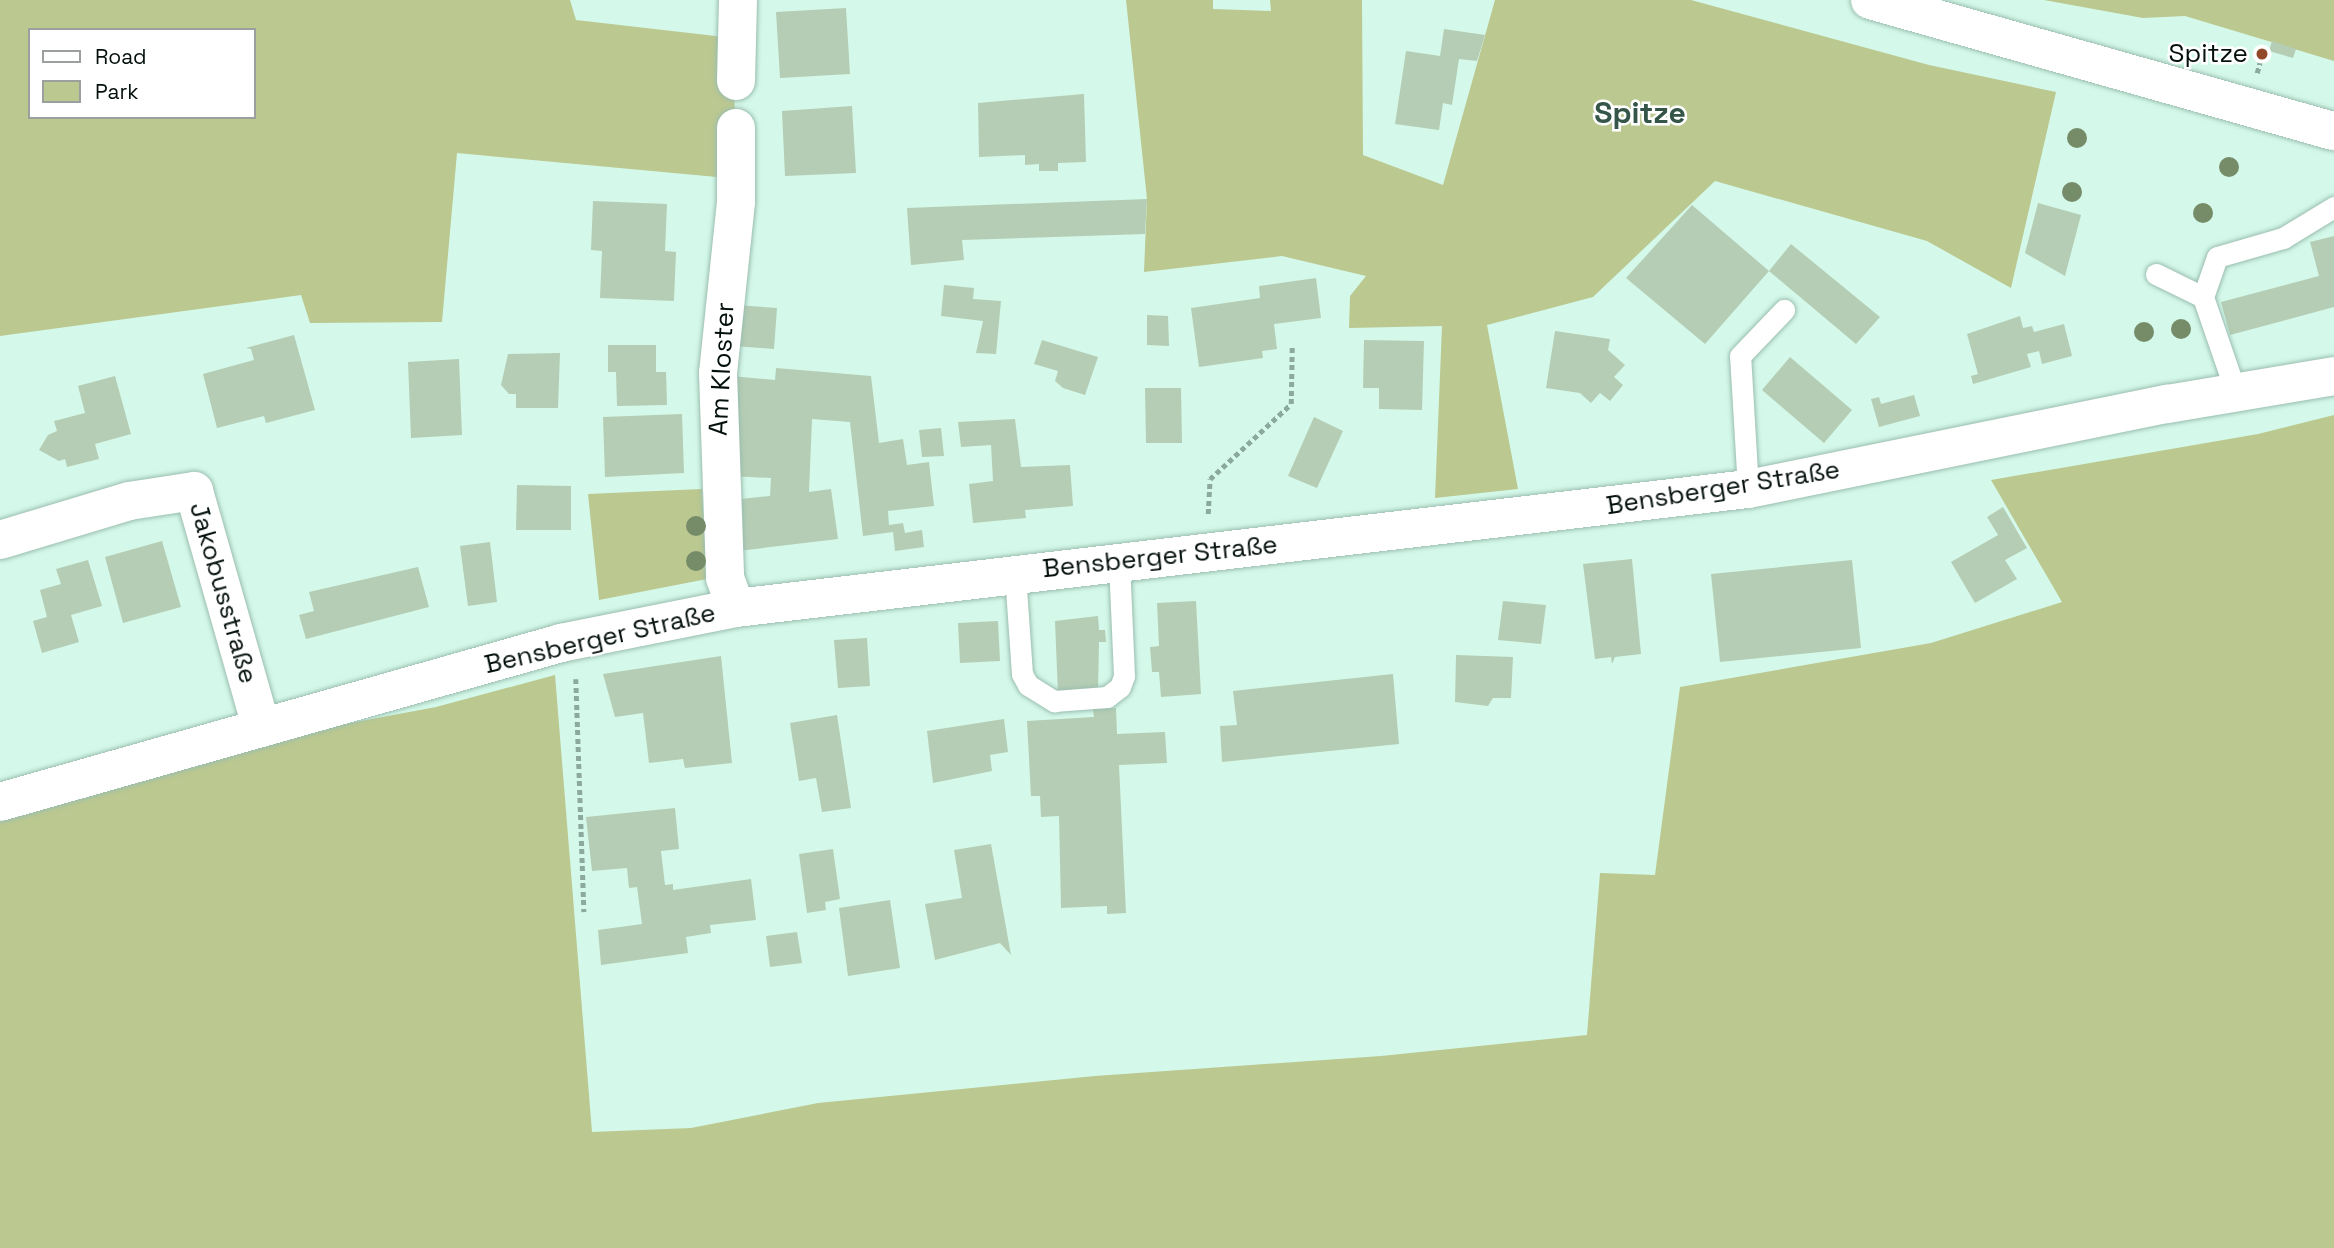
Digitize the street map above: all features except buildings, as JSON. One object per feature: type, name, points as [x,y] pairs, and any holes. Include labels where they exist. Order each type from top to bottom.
[{"type":"main road","points":[[736,81],[738,0]]},
{"type":"main road","points":[[1870,0],[2327,124]]},
{"type":"main road","name":"Am Kloster","points":[[736,128],[736,202],[718,387],[724,578],[736,608]]},
{"type":"main road","name":"Bensberger Straße","points":[[0,802],[261,726],[583,639],[736,608],[1206,551],[1412,532],[1748,489],[2334,376]]},
{"type":"main road","name":"Jakobusstraße","points":[[0,540],[129,501],[194,491],[261,726]]},
{"type":"lane","points":[[2236,393],[2203,297],[2217,257],[2283,238],[2334,207]]},
{"type":"lane","points":[[2156,274],[2203,297]]},
{"type":"lane","points":[[1748,489],[1740,356],[1784,310]]},
{"type":"lane","points":[[1015,574],[1022,674],[1028,685],[1054,701],[1107,697],[1124,676],[1119,561]]},
{"type":"path","points":[[1206,551],[1210,479],[1291,404],[1292,345]]},
{"type":"path","points":[[583,639],[575,682],[584,912]]},
{"type":"green space","points":[[0,0],[570,0],[576,20],[733,38],[735,121],[728,178],[457,153],[442,322],[310,323],[301,295],[0,336]]},
{"type":"green space","points":[[1126,0],[1213,0],[1213,9],[1271,11],[1270,0],[1362,0],[1363,155],[1443,185],[1495,0],[1691,0],[1929,65],[2056,92],[2011,288],[1927,241],[1715,181],[1593,297],[1487,325],[1518,489],[1435,498],[1442,326],[1349,328],[1350,296],[1366,276],[1282,256],[1144,272],[1147,199]]},
{"type":"green space","points":[[2044,0],[2334,0],[2334,61],[2185,16],[2143,18]]},
{"type":"green space","points":[[2334,415],[2334,1248],[0,1248],[0,814],[270,738],[436,707],[555,675],[592,1132],[691,1128],[818,1103],[1095,1076],[1381,1056],[1587,1035],[1600,873],[1655,875],[1680,687],[1931,643],[2062,602],[1991,480],[2258,434]]},
{"type":"green space","points":[[702,489],[707,579],[599,600],[588,494]]},
{"type":"place","name":"Spitze","points":[[2262,54]]},
{"type":"district","name":"Spitze","points":[[1640,113]]}]
